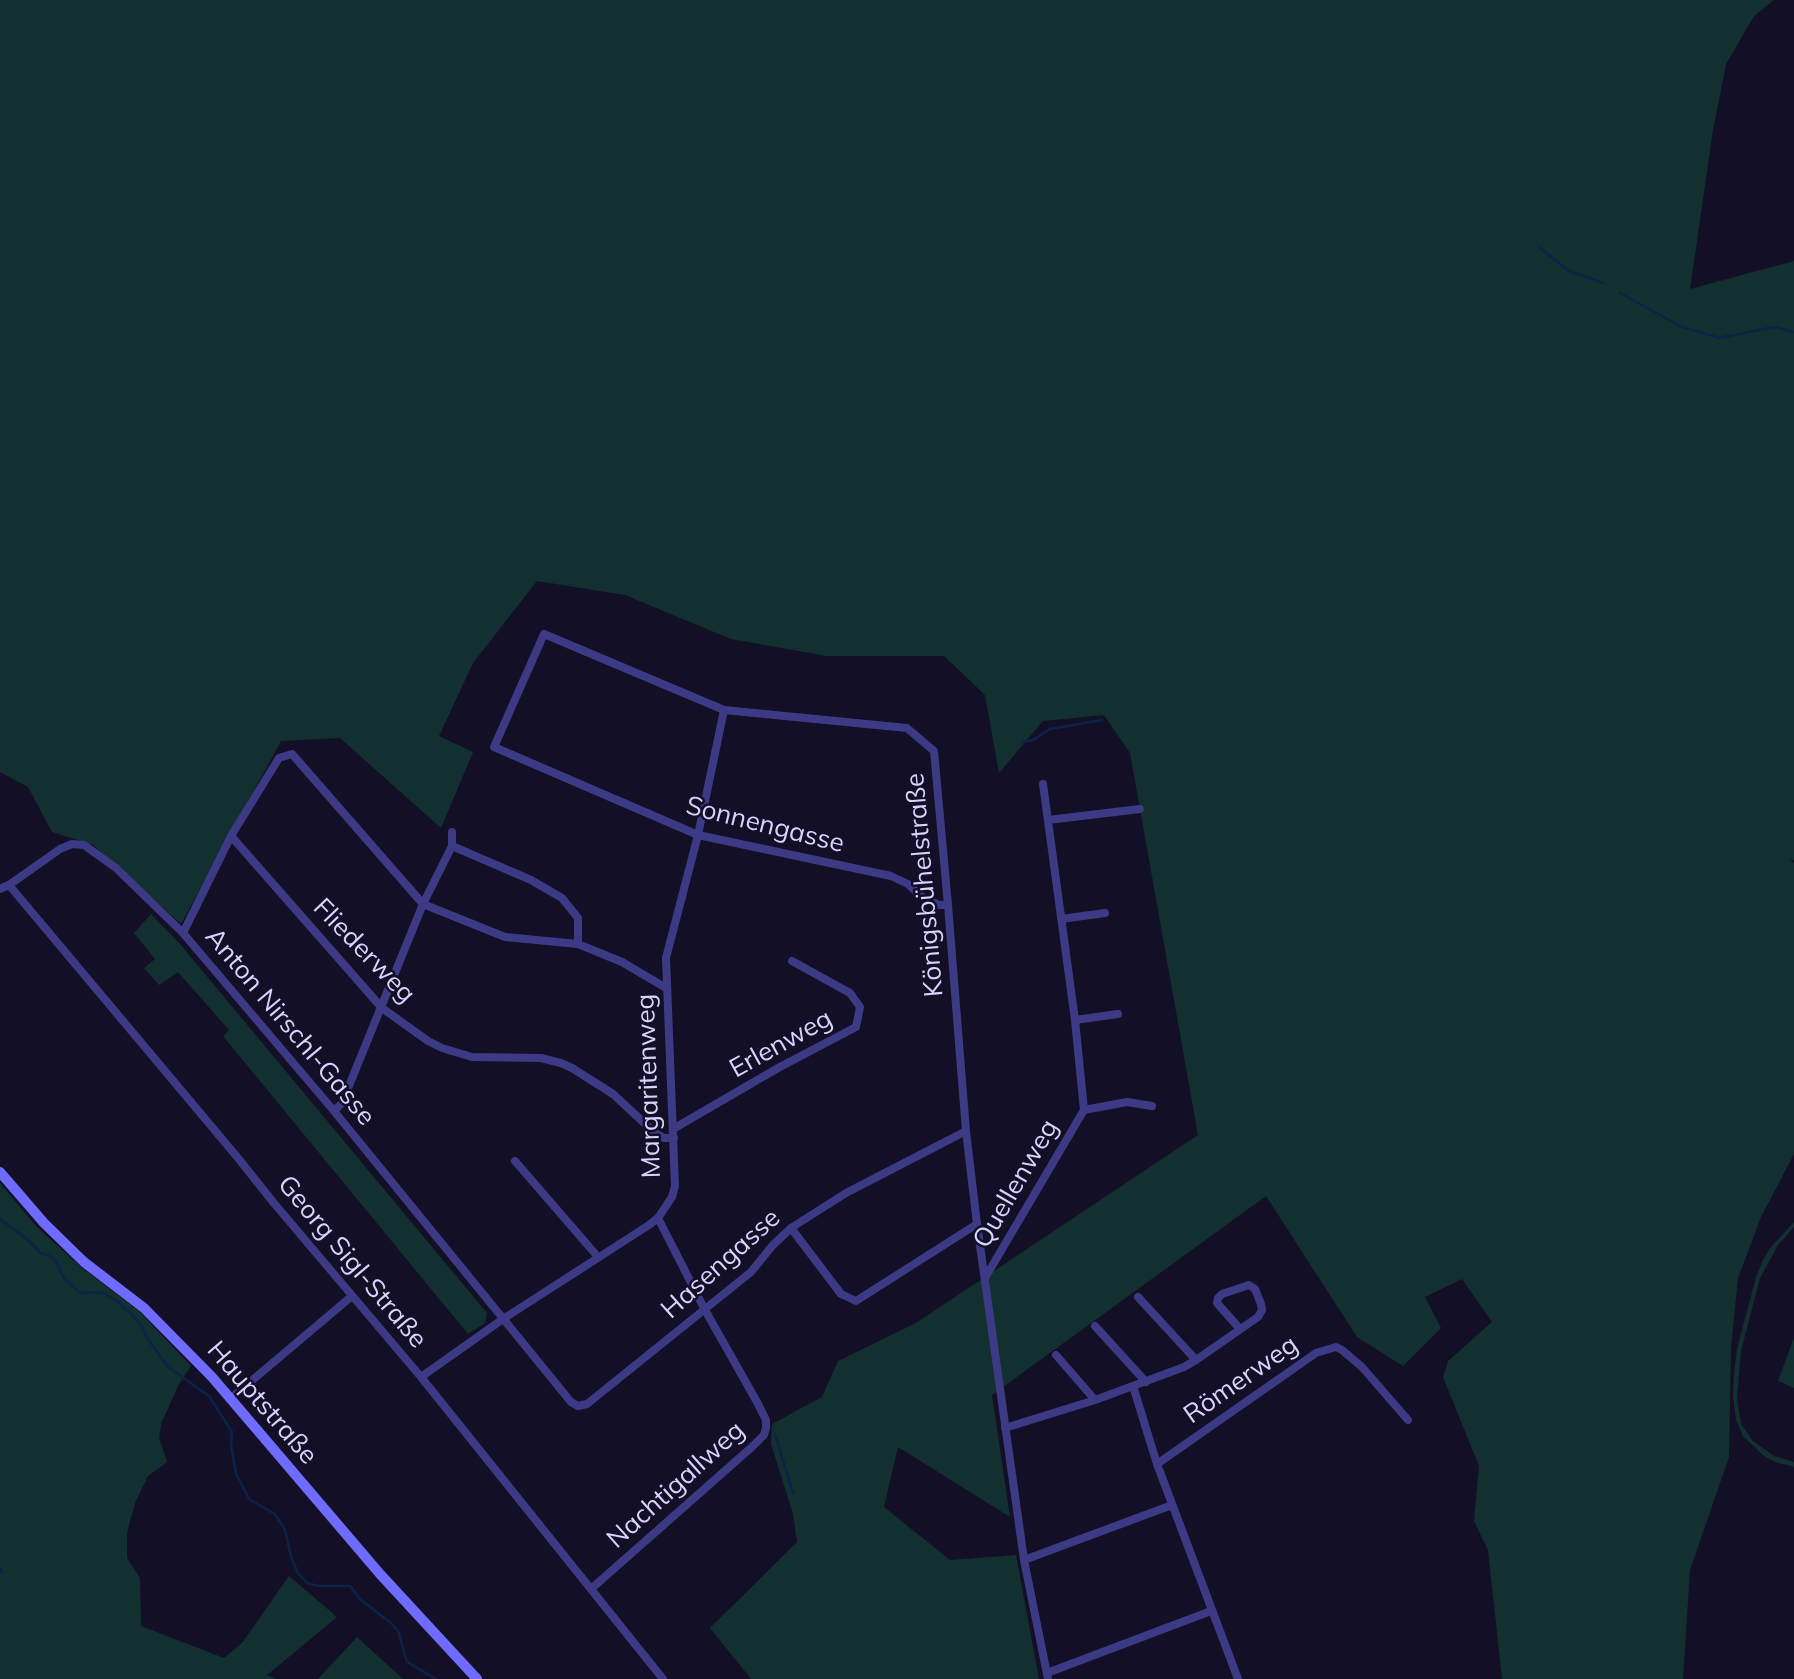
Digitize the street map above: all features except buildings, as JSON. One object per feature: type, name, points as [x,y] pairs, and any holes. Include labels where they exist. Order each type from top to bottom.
[{"type":"main road","name":"Hauptstraße","points":[[0,1172],[44,1223],[84,1262],[144,1308],[212,1377],[380,1574],[477,1679]]},
{"type":"street","name":"Königsbühelstraße","points":[[494,747],[544,634],[724,710],[907,728],[934,751],[966,1131],[977,1224],[1024,1560],[1047,1676]]},
{"type":"street","name":"Margaritenweg","points":[[421,1377],[503,1319],[658,1218],[672,1197],[676,1186],[666,958],[698,835],[724,710]]},
{"type":"street","name":"Sonnengasse","points":[[494,747],[698,835],[891,876],[908,884],[921,896],[939,905],[948,905]]},
{"type":"street","points":[[183,933],[231,836],[279,758],[292,754],[423,904],[506,937],[578,944],[622,962],[666,988]]},
{"type":"street","name":"Quellenweg","points":[[985,1278],[1084,1110],[1075,1020],[1043,784]]},
{"type":"street","points":[[1048,820],[1140,809]]},
{"type":"street","points":[[334,1111],[342,1103],[423,904],[452,846],[452,832]]},
{"type":"street","name":"Fliederweg","points":[[231,836],[382,1008],[428,1041],[479,1058],[552,1060],[572,1068],[613,1094],[655,1133],[664,1138],[674,1133]]},
{"type":"street","name":"Anton Nirschl-Gasse","points":[[9,885],[60,849],[72,844],[84,845],[116,868],[183,933],[334,1111],[503,1319]]},
{"type":"street","points":[[452,846],[531,880],[562,898],[578,918],[578,944]]},
{"type":"street","points":[[0,889],[9,885]]},
{"type":"street","name":"Georg Sigl-Straße","points":[[9,885],[421,1377],[663,1679]]},
{"type":"street","points":[[1061,919],[1105,913]]},
{"type":"street","name":"Erlenweg","points":[[674,1133],[778,1069],[856,1027],[860,1007],[850,993],[792,961]]},
{"type":"street","points":[[1075,1020],[1118,1014]]},
{"type":"street","name":"Quellenweg","points":[[1084,1110],[1127,1102],[1152,1106]]},
{"type":"street","name":"Hasengasse","points":[[503,1319],[571,1402],[578,1406],[587,1404],[751,1272],[790,1228],[846,1193],[966,1131]]},
{"type":"street","points":[[515,1161],[598,1257]]},
{"type":"street","name":"Nachtigallweg","points":[[591,1589],[764,1435],[766,1428],[765,1420],[658,1218]]},
{"type":"street","points":[[790,1228],[841,1294],[856,1301],[977,1224]]},
{"type":"street","points":[[1005,1428],[1146,1382],[1196,1360],[1258,1317],[1262,1310],[1261,1304],[1255,1290],[1248,1284],[1223,1294],[1217,1303],[1240,1329]]},
{"type":"street","points":[[230,1399],[352,1296]]},
{"type":"street","points":[[1138,1297],[1196,1360]]},
{"type":"street","points":[[1095,1325],[1146,1382]]},
{"type":"street","name":"Römerweg","points":[[1157,1464],[1317,1353],[1336,1347],[1362,1367],[1408,1420]]},
{"type":"street","points":[[1056,1355],[1095,1399]]},
{"type":"street","points":[[1133,1386],[1157,1464],[1238,1679]]},
{"type":"street","points":[[1024,1560],[1172,1505]]},
{"type":"street","points":[[1047,1676],[1211,1611]]},
{"type":"green space","points":[[0,0],[1774,0],[1754,16],[1726,64],[1713,130],[1690,289],[1794,261],[1794,860],[1790,860],[1794,863],[1794,1154],[1761,1217],[1738,1278],[1731,1348],[1729,1457],[1690,1570],[1683,1679],[1502,1679],[1488,1550],[1474,1521],[1479,1466],[1443,1377],[1448,1361],[1492,1322],[1462,1279],[1425,1297],[1441,1328],[1403,1366],[1357,1337],[1266,1196],[992,1395],[1010,1517],[898,1447],[884,1507],[950,1560],[1016,1555],[1039,1679],[751,1679],[710,1628],[797,1542],[793,1514],[771,1444],[772,1424],[822,1397],[838,1361],[916,1323],[1198,1135],[1130,753],[1104,715],[1043,721],[999,773],[985,695],[944,656],[827,656],[731,639],[625,595],[537,581],[473,663],[439,736],[473,752],[441,828],[340,738],[281,741],[181,924],[93,845],[52,832],[28,787],[0,772]]},
{"type":"green space","points":[[151,914],[180,944],[487,1313],[485,1323],[468,1334],[223,1036],[229,1030],[178,972],[159,985],[144,968],[155,959],[134,933]]},
{"type":"green space","points":[[0,1183],[37,1227],[81,1267],[140,1312],[191,1366],[179,1384],[161,1424],[159,1438],[167,1462],[148,1476],[135,1503],[127,1533],[127,1558],[140,1578],[141,1626],[224,1658],[242,1643],[289,1576],[337,1617],[267,1675],[276,1679],[0,1679]]},
{"type":"green space","points":[[1794,1222],[1794,1227],[1778,1245],[1760,1278],[1741,1351],[1737,1398],[1741,1424],[1753,1441],[1774,1456],[1794,1462],[1794,1467],[1764,1456],[1743,1436],[1736,1420],[1733,1396],[1737,1349],[1756,1277],[1772,1246]]},
{"type":"green space","points":[[1794,1338],[1794,1388],[1778,1381]]},
{"type":"green space","points":[[357,1637],[403,1679],[318,1679]]},
{"type":"waterway","points":[[1540,248],[1569,271],[1603,283]]},
{"type":"waterway","points":[[1620,293],[1680,326],[1719,338],[1774,327],[1794,332]]},
{"type":"waterway","points":[[1023,742],[1033,740],[1050,729],[1102,720]]},
{"type":"waterway","points":[[0,1219],[41,1253],[51,1257],[64,1278],[80,1293],[101,1292],[117,1301],[142,1326],[168,1367],[209,1396],[232,1432],[231,1445],[236,1474],[250,1500],[275,1514],[285,1530],[298,1573],[307,1583],[318,1586],[350,1586],[360,1599],[398,1631],[407,1662],[436,1679]]},
{"type":"waterway","points":[[775,1434],[793,1493]]},
{"type":"waterway","points":[[0,1568],[2,1572]]}]
